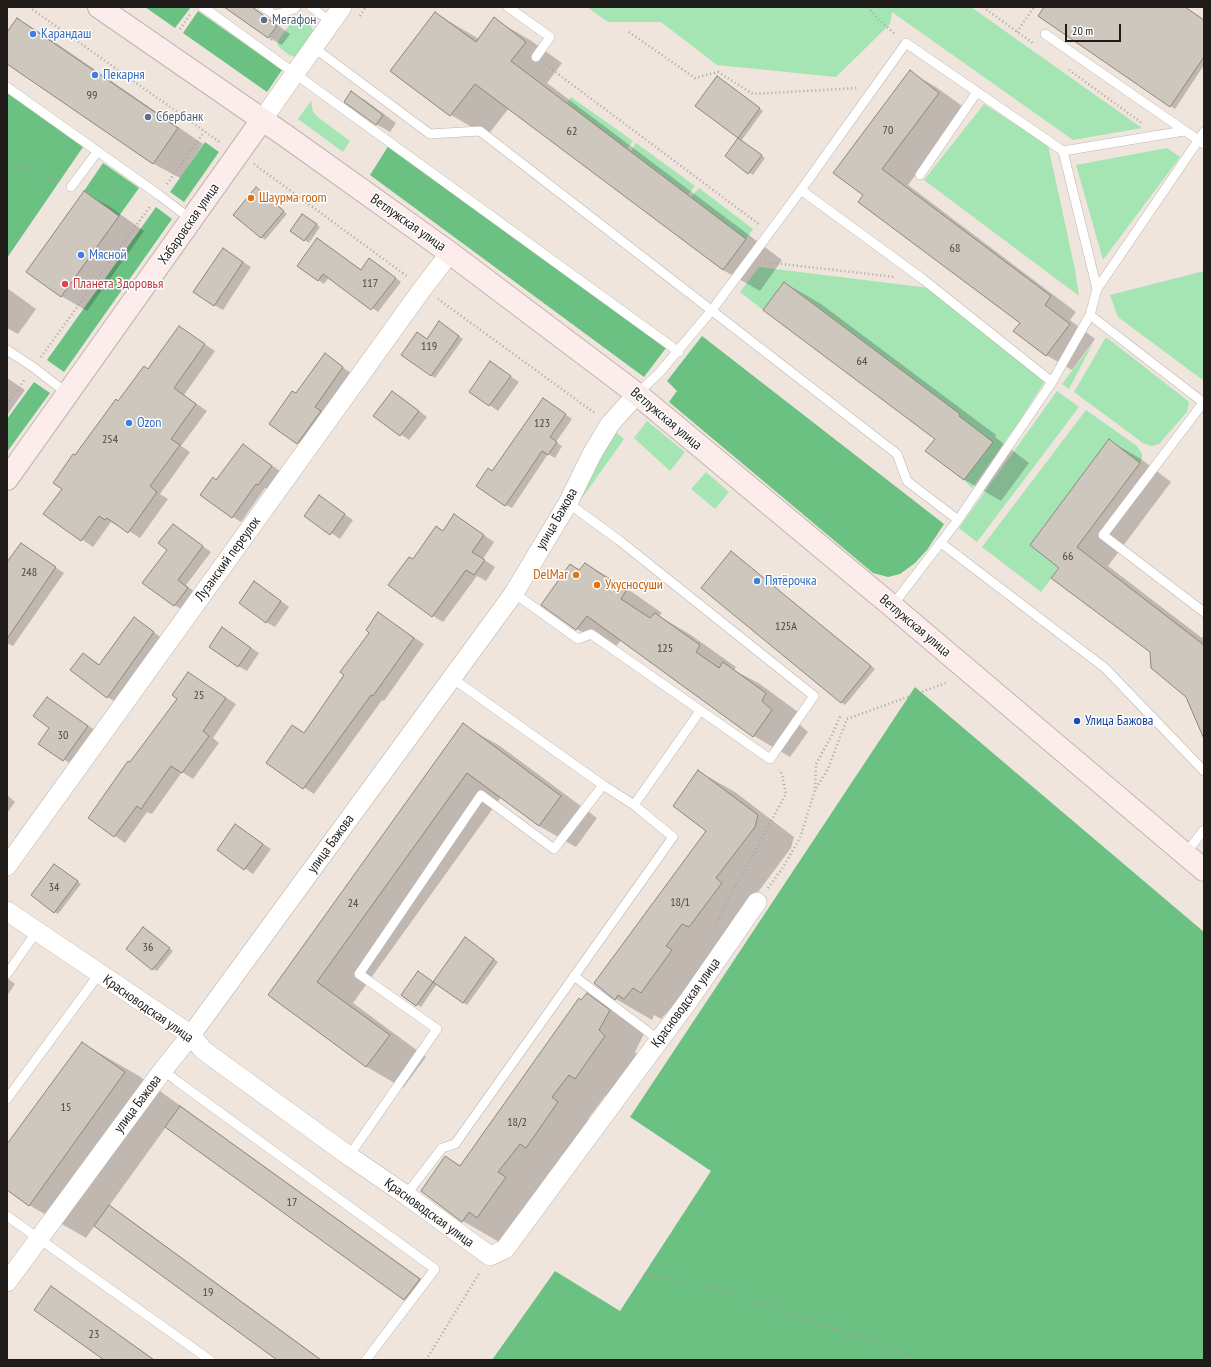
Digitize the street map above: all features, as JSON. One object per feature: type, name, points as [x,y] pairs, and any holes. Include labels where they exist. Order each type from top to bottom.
[{"type":"main road","name":"Ветлужская улица","points":[[99,7],[450,253],[637,394],[892,606],[1204,870]]},
{"type":"main road","name":"Хабаровская улица","points":[[7,479],[262,120]]},
{"type":"street","name":"Хабаровская улица","points":[[262,120],[342,7]]},
{"type":"street","name":"Лузанский переулок","points":[[7,866],[423,288],[450,253]]},
{"type":"street","name":"улица Бажова","points":[[7,1282],[163,1070],[191,1035],[514,593],[568,503],[592,454],[610,424],[637,394]]},
{"type":"street","name":"Красноводская улица","points":[[7,911],[191,1035],[203,1050],[348,1156],[406,1195],[490,1256],[505,1249],[704,980],[757,902]]},
{"type":"lane","points":[[199,7],[295,73],[678,352]]},
{"type":"lane","points":[[263,7],[275,15],[296,7]]},
{"type":"lane","points":[[312,7],[331,22]]},
{"type":"lane","points":[[508,7],[550,38],[536,58]]},
{"type":"lane","points":[[1045,34],[1201,142]]},
{"type":"lane","points":[[637,394],[678,352],[712,310],[801,190],[906,43],[1063,151],[1097,289]]},
{"type":"lane","points":[[313,47],[430,134],[480,131],[897,454],[907,481],[958,520]]},
{"type":"lane","points":[[7,87],[192,220]]},
{"type":"lane","points":[[920,175],[977,92]]},
{"type":"lane","points":[[1063,151],[1184,131]]},
{"type":"lane","points":[[892,606],[958,520],[1052,382],[1090,315],[1097,289],[1201,142],[1204,132]]},
{"type":"lane","points":[[71,186],[98,151]]},
{"type":"lane","points":[[801,190],[924,280],[1052,382]]},
{"type":"lane","points":[[1090,315],[1204,403],[1103,535],[1204,612]]},
{"type":"lane","points":[[7,350],[33,367],[68,394]]},
{"type":"lane","points":[[514,593],[578,639],[591,634],[770,759],[814,696],[620,541],[568,503]]},
{"type":"lane","points":[[941,543],[1104,668],[1204,771]]},
{"type":"lane","points":[[406,1195],[442,1148],[455,1144],[674,837],[634,805],[603,785],[459,683],[451,679]]},
{"type":"lane","points":[[634,805],[700,711]]},
{"type":"lane","points":[[348,1156],[437,1029],[359,974],[481,795],[554,849],[603,785]]},
{"type":"lane","points":[[1185,854],[1204,830]]},
{"type":"lane","points":[[7,974],[37,931]]},
{"type":"lane","points":[[7,1099],[99,974]]},
{"type":"lane","points":[[574,976],[659,1040]]},
{"type":"lane","points":[[163,1070],[435,1269],[366,1360]]},
{"type":"lane","points":[[7,1216],[210,1360]]},
{"type":"path","points":[[29,7],[204,132],[262,170],[610,424]]},
{"type":"path","points":[[180,29],[199,7]]},
{"type":"path","points":[[868,7],[878,19],[906,43]]},
{"type":"path","points":[[1017,32],[1034,7]]},
{"type":"path","points":[[271,40],[280,28]]},
{"type":"path","points":[[629,32],[695,78],[718,72],[753,94],[876,86]]},
{"type":"path","points":[[536,58],[770,232]]},
{"type":"path","points":[[159,195],[204,132]]},
{"type":"path","points":[[7,163],[71,186]]},
{"type":"path","points":[[60,330],[143,216]]},
{"type":"path","points":[[748,260],[924,280]]},
{"type":"path","points":[[757,902],[782,869],[800,838],[815,790],[828,769],[846,719],[946,683]]},
{"type":"path","points":[[815,790],[816,764],[832,735],[841,714]]},
{"type":"path","points":[[712,932],[786,794],[782,774],[770,759]]},
{"type":"path","points":[[426,1360],[490,1256]]},
{"type":"path","points":[[644,1274],[712,1287],[888,1347],[912,1360]]},
{"type":"green space","points":[[145,7],[191,7],[175,28]]},
{"type":"green space","points":[[587,7],[971,7],[1142,128],[1073,140],[892,12],[890,24],[836,77],[717,65],[661,22],[608,22]]},
{"type":"green space","points":[[198,11],[282,70],[267,92],[183,33]]},
{"type":"green space","points":[[300,17],[310,23],[313,31],[312,37],[295,57],[289,55],[277,44],[293,20]]},
{"type":"green space","points":[[7,93],[83,147],[7,258]]},
{"type":"green space","points":[[571,97],[633,141],[627,149],[567,103]]},
{"type":"green space","points":[[311,101],[313,112],[350,141],[343,152],[298,119]]},
{"type":"green space","points":[[984,104],[1048,145],[1075,270],[1079,296],[924,180]]},
{"type":"green space","points":[[205,142],[219,152],[184,202],[170,192]]},
{"type":"green space","points":[[636,143],[695,186],[688,195],[631,151]]},
{"type":"green space","points":[[389,145],[666,348],[644,377],[370,175]]},
{"type":"green space","points":[[1167,148],[1180,157],[1103,260],[1076,165]]},
{"type":"green space","points":[[103,163],[139,188],[119,216],[84,191]]},
{"type":"green space","points":[[699,188],[753,229],[746,239],[691,197]]},
{"type":"green space","points":[[156,207],[172,219],[64,372],[47,360]]},
{"type":"green space","points":[[759,267],[929,288],[1045,381],[1018,423],[972,488],[964,480],[993,442],[959,416],[960,414],[785,282],[763,310],[740,292]]},
{"type":"green space","points":[[1204,271],[1204,381],[1118,317],[1110,295]]},
{"type":"green space","points":[[702,336],[944,524],[927,550],[915,563],[900,574],[888,577],[873,573],[669,402],[677,391],[667,381]]},
{"type":"green space","points":[[1106,337],[1188,401],[1189,404],[1187,412],[1159,444],[1151,446],[1143,443],[1074,392]]},
{"type":"green space","points":[[1093,343],[1069,389],[1062,384]]},
{"type":"green space","points":[[34,382],[50,393],[7,452],[7,419]]},
{"type":"green space","points":[[1057,391],[1079,407],[977,542],[959,528]]},
{"type":"green space","points":[[1086,410],[1137,446],[1142,454],[1142,459],[1140,463],[1109,440],[1030,545],[1059,568],[1041,592],[982,547]]},
{"type":"green space","points":[[647,421],[685,452],[670,471],[634,438]]},
{"type":"green space","points":[[613,430],[624,439],[580,501],[579,494]]},
{"type":"green space","points":[[706,472],[729,492],[715,509],[691,489]]},
{"type":"green space","points":[[915,687],[1204,932],[1204,1360],[492,1360],[555,1271],[620,1311],[711,1171],[630,1117]]},
{"type":"building","points":[[224,7],[252,7],[277,26],[268,38]]},
{"type":"building","points":[[1044,7],[1185,7],[1204,20],[1204,57],[1170,107],[1038,16]]},
{"type":"building","points":[[435,12],[476,42],[494,17],[526,42],[511,61],[746,239],[723,270],[475,84],[450,116],[390,71]]},
{"type":"building","points":[[17,18],[178,128],[153,164],[7,64],[7,32]]},
{"type":"building","points":[[910,70],[939,93],[882,169],[1051,296],[1045,305],[1070,324],[1046,356],[1013,331],[1020,323],[858,202],[863,195],[833,173]]},
{"type":"building","points":[[717,76],[760,108],[738,138],[695,106]]},
{"type":"building","points":[[351,91],[383,115],[376,125],[344,102]]},
{"type":"building","points":[[738,138],[762,155],[748,174],[725,156]]},
{"type":"building","points":[[256,187],[284,211],[261,238],[233,215]]},
{"type":"building","points":[[84,191],[119,216],[61,297],[26,272]]},
{"type":"building","points":[[302,214],[317,224],[304,241],[290,231]]},
{"type":"building","points":[[317,238],[361,270],[369,258],[396,278],[371,310],[323,274],[318,281],[297,266]]},
{"type":"building","points":[[223,248],[243,262],[214,306],[193,292]]},
{"type":"building","points":[[784,282],[960,414],[959,416],[993,442],[964,480],[925,451],[935,439],[763,310]]},
{"type":"building","points":[[439,321],[459,336],[431,376],[401,355],[417,332],[427,339]]},
{"type":"building","points":[[179,326],[205,344],[174,388],[196,404],[171,439],[180,445],[150,486],[157,492],[128,533],[107,518],[105,520],[99,516],[81,541],[43,514],[62,489],[53,483],[73,454],[75,455],[116,399],[118,401],[144,366],[148,369]]},
{"type":"building","points":[[325,353],[343,367],[315,407],[321,411],[297,444],[269,424],[292,391],[296,393]]},
{"type":"building","points":[[490,361],[511,376],[489,406],[469,392]]},
{"type":"building","points":[[392,391],[419,411],[400,436],[373,416]]},
{"type":"building","points":[[543,398],[566,414],[550,437],[557,442],[548,455],[542,451],[505,506],[476,486],[488,468],[492,471]]},
{"type":"building","points":[[1109,439],[1140,463],[1077,547],[1204,645],[1204,739],[1186,697],[1151,668],[1150,652],[1051,578],[1059,568],[1030,545]]},
{"type":"building","points":[[243,444],[272,466],[258,485],[256,484],[232,518],[200,495],[213,477],[216,480]]},
{"type":"building","points":[[319,495],[345,514],[330,535],[304,516]]},
{"type":"building","points":[[454,514],[484,535],[472,552],[485,560],[474,575],[466,570],[432,617],[388,585],[409,557],[413,559],[436,526],[443,531]]},
{"type":"building","points":[[173,524],[203,546],[178,580],[188,588],[174,606],[142,583],[167,550],[158,543]]},
{"type":"building","points":[[21,543],[56,567],[7,639],[7,562]]},
{"type":"building","points":[[731,551],[871,666],[841,703],[701,588]]},
{"type":"building","points":[[585,563],[626,591],[621,599],[650,618],[655,613],[700,645],[696,652],[719,668],[723,662],[766,693],[762,701],[772,710],[753,737],[587,616],[576,630],[541,605],[570,564],[579,570]]},
{"type":"building","points":[[254,581],[281,601],[266,623],[239,603]]},
{"type":"building","points":[[378,612],[414,638],[373,696],[371,695],[303,789],[266,763],[292,725],[304,733],[344,675],[340,672],[369,633],[366,630]]},
{"type":"building","points":[[134,617],[154,632],[107,698],[70,670],[83,653],[99,665]]},
{"type":"building","points":[[222,627],[251,648],[238,667],[209,647]]},
{"type":"building","points":[[188,672],[226,698],[203,731],[209,736],[182,773],[171,766],[141,809],[137,806],[114,837],[88,818],[128,761],[130,762],[177,699],[172,695]]},
{"type":"building","points":[[47,697],[88,726],[63,761],[38,744],[49,728],[33,716]]},
{"type":"building","points":[[463,723],[561,796],[539,826],[467,773],[317,982],[390,1035],[366,1067],[268,995]]},
{"type":"building","points":[[698,770],[758,815],[755,827],[716,878],[722,883],[689,927],[682,924],[666,946],[672,950],[641,993],[633,988],[624,999],[618,995],[615,1000],[594,983],[706,831],[673,806]]},
{"type":"building","points":[[235,824],[263,844],[244,870],[217,850]]},
{"type":"building","points":[[54,864],[78,881],[54,913],[31,895]]},
{"type":"building","points":[[143,927],[170,948],[152,970],[126,949]]},
{"type":"building","points":[[465,937],[494,959],[463,1003],[433,982]]},
{"type":"building","points":[[418,971],[433,982],[416,1006],[401,995]]},
{"type":"building","points":[[587,993],[610,1010],[599,1030],[605,1036],[575,1079],[569,1075],[552,1097],[558,1102],[526,1148],[520,1144],[498,1172],[506,1177],[477,1218],[469,1212],[462,1222],[421,1191],[445,1156],[460,1166],[579,998],[581,1000]]},
{"type":"building","points":[[82,1042],[125,1072],[29,1206],[7,1190],[7,1144]]},
{"type":"building","points":[[180,1106],[420,1279],[404,1300],[165,1127]]},
{"type":"building","points":[[109,1205],[321,1360],[277,1360],[94,1226]]},
{"type":"building","points":[[51,1286],[154,1360],[104,1360],[34,1310]]},
{"type":"place","name":"Мегафон","points":[[264,20]]},
{"type":"place","name":"Карандаш","points":[[33,34]]},
{"type":"place","name":"Пекарня","points":[[95,75]]},
{"type":"place","name":"Сбербанк","points":[[148,117]]},
{"type":"place","name":"Шаурма room","points":[[251,198]]},
{"type":"place","name":"Мясной","points":[[81,255]]},
{"type":"place","name":"Планета Здоровья","points":[[65,284]]},
{"type":"place","name":"Ozon","points":[[129,423]]},
{"type":"place","name":"DelMar","points":[[576,575]]},
{"type":"place","name":"Пятёрочка","points":[[757,581]]},
{"type":"place","name":"Укусносуши","points":[[597,585]]},
{"type":"place","name":"Улица Бажова","points":[[1077,721]]}]
